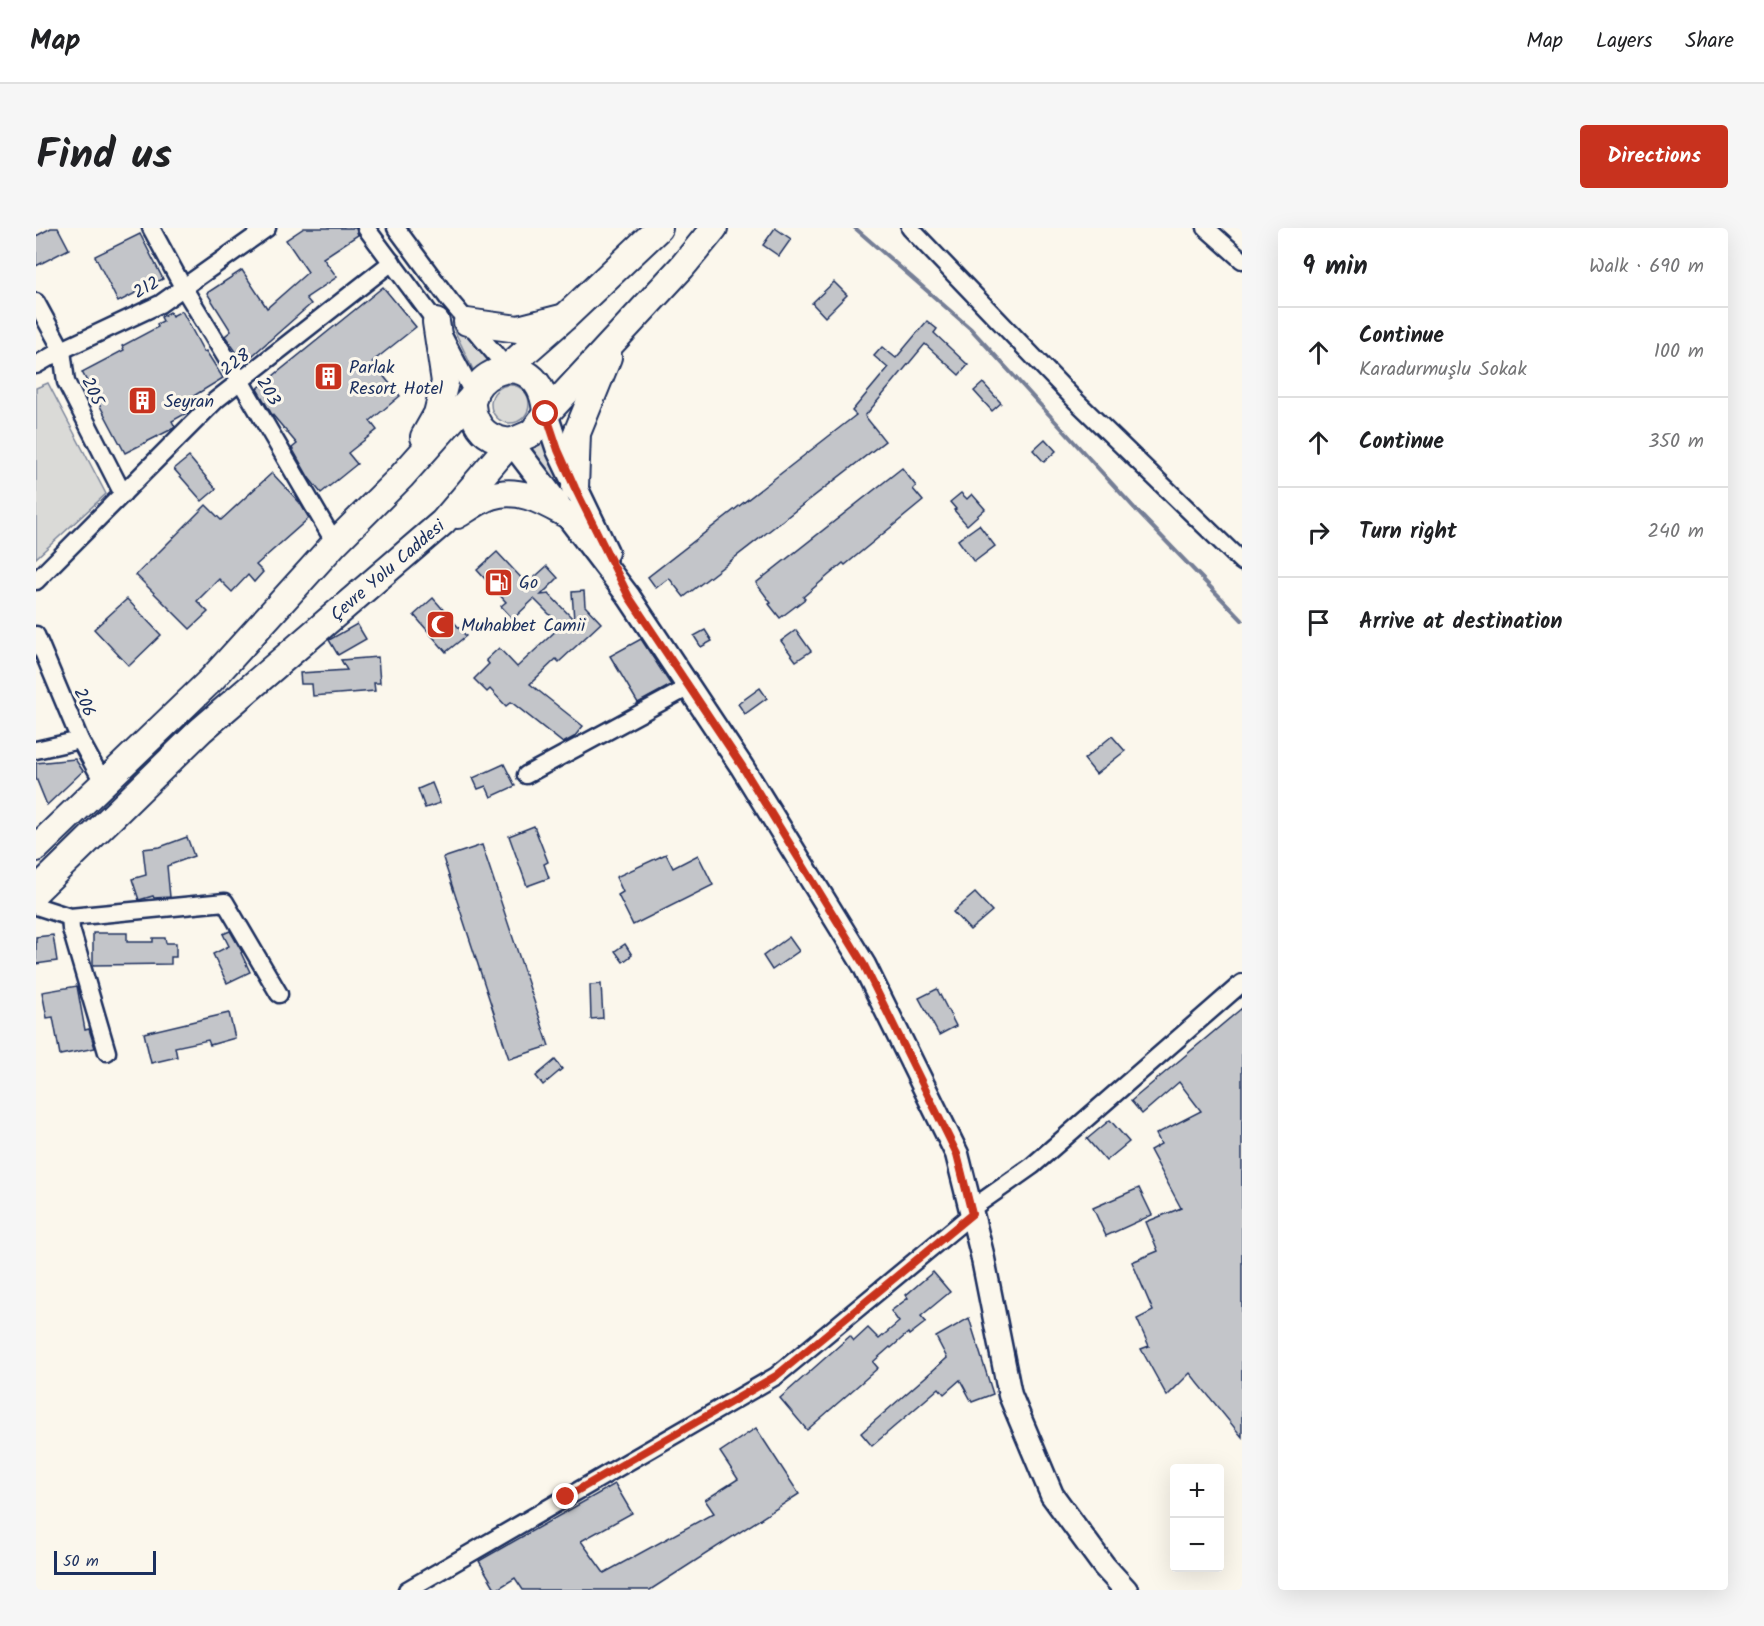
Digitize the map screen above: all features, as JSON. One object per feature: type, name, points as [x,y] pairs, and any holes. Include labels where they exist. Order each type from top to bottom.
[{"type":"highway","points":[[36,848],[211,680],[335,543],[401,477],[488,376],[507,368],[564,318],[658,228]]},
{"type":"highway","name":"Çevre Yolu Caddesi","points":[[36,891],[201,730],[443,522],[511,442],[532,433],[546,414],[682,267],[714,228]]},
{"type":"highway","points":[[467,322],[518,329],[564,318]]},
{"type":"highway","points":[[401,477],[437,414],[445,382],[436,322]]},
{"type":"highway","points":[[575,488],[577,433],[614,341]]},
{"type":"highway","points":[[507,368],[524,372],[534,379],[542,389],[546,414]]},
{"type":"highway","points":[[474,395],[472,407],[480,428],[489,436],[500,441],[511,442]]},
{"type":"highway","points":[[443,522],[492,496],[510,494],[537,498],[564,513]]},
{"type":"main road","points":[[546,414],[558,450],[575,488],[629,597]]},
{"type":"main road","points":[[511,442],[629,597],[742,766],[864,965],[957,1154],[982,1254],[1010,1395],[1052,1495],[1104,1566],[1126,1590]]},
{"type":"street","name":"203","points":[[151,228],[183,287],[242,382],[335,543]]},
{"type":"street","name":"212","points":[[36,365],[62,350],[160,304],[267,228]]},
{"type":"street","points":[[366,228],[436,322],[474,395]]},
{"type":"street","points":[[396,228],[467,322],[507,368]]},
{"type":"street","points":[[910,228],[1076,400],[1242,562]]},
{"type":"street","points":[[1206,228],[1242,260]]},
{"type":"street","name":"228","points":[[36,581],[216,400],[242,382],[392,262]]},
{"type":"street","name":"205","points":[[36,302],[62,350],[66,382],[123,494]]},
{"type":"street","name":"206","points":[[36,635],[80,740],[103,782]]},
{"type":"street","points":[[526,775],[689,687]]},
{"type":"street","points":[[36,750],[80,740]]},
{"type":"street","points":[[36,906],[70,917],[225,902],[279,994]]},
{"type":"street","points":[[70,917],[71,929],[106,1052]]},
{"type":"street","points":[[408,1590],[776,1376],[971,1211],[1032,1166],[1242,983]]},
{"type":"shaded area","points":[[449,313],[496,364],[478,380],[447,315]]},
{"type":"shaded area","points":[[48,383],[106,494],[36,558],[36,388]]},
{"type":"shaded area","points":[[510,385],[517,386],[523,391],[528,397],[528,411],[523,417],[517,422],[510,423],[503,422],[497,417],[492,411],[491,404],[492,397],[497,391],[503,386]]},
{"type":"shaded area","points":[[545,430],[567,487],[561,493],[524,448]]},
{"type":"building","points":[[51,228],[58,228],[69,249],[36,266],[36,236]]},
{"type":"building","points":[[304,228],[356,228],[358,235],[323,258],[337,277],[306,298],[311,304],[244,363],[225,336],[231,331],[207,293],[242,270],[267,308],[308,272],[286,240]]},
{"type":"building","points":[[775,228],[791,239],[779,256],[763,245]]},
{"type":"building","points":[[140,234],[163,279],[118,302],[95,256]]},
{"type":"building","points":[[834,282],[847,295],[825,317],[812,303]]},
{"type":"building","name":"Parlak Resort Hotel","points":[[383,287],[416,327],[372,362],[400,396],[370,421],[377,430],[348,453],[357,464],[321,493],[309,478],[292,448],[297,444],[271,413],[257,389]]},
{"type":"building","name":"Seyran","points":[[182,311],[204,352],[206,351],[223,378],[187,400],[192,410],[172,421],[175,427],[125,453],[82,372],[124,350],[122,346],[158,327],[157,324],[163,321],[161,317],[170,312],[172,316]]},
{"type":"building","points":[[927,321],[937,329],[934,333],[968,365],[959,375],[925,344],[865,416],[885,441],[684,597],[669,578],[656,588],[648,577],[856,415],[852,411],[888,368],[874,356],[882,347],[896,358]]},
{"type":"building","points":[[983,383],[1001,403],[992,411],[974,391]]},
{"type":"building","points":[[1045,439],[1056,451],[1044,462],[1033,450]]},
{"type":"building","points":[[189,457],[216,489],[202,501],[174,469]]},
{"type":"building","points":[[902,468],[916,486],[913,489],[923,501],[845,565],[843,563],[803,597],[805,599],[780,618],[756,583]]},
{"type":"building","points":[[272,473],[300,503],[309,518],[256,565],[263,572],[254,582],[248,575],[232,592],[219,579],[197,601],[208,612],[190,629],[136,575],[206,505],[221,520]]},
{"type":"building","points":[[961,493],[967,499],[972,494],[985,509],[967,525],[950,502]]},
{"type":"building","points":[[979,525],[995,546],[974,562],[958,540]]},
{"type":"building","points":[[497,552],[527,584],[547,566],[558,578],[541,595],[549,594],[574,620],[572,592],[584,591],[585,606],[601,623],[559,662],[556,659],[530,684],[583,726],[574,737],[563,743],[511,702],[506,706],[490,689],[487,692],[474,679],[489,664],[486,660],[499,648],[517,667],[561,626],[534,599],[513,619],[501,606],[506,602],[477,570]]},
{"type":"building","name":"Muhabbet Camii","points":[[433,598],[466,636],[446,652],[414,615]]},
{"type":"building","points":[[127,599],[161,635],[129,666],[94,629]]},
{"type":"building","points":[[357,624],[366,639],[338,655],[329,640]]},
{"type":"building","points":[[705,630],[712,641],[701,647],[694,636]]},
{"type":"building","points":[[796,630],[811,651],[796,661],[781,641]]},
{"type":"building","points":[[641,639],[671,685],[638,703],[610,656]]},
{"type":"building","points":[[378,657],[380,683],[374,683],[375,691],[313,696],[312,684],[301,684],[300,673],[347,670],[341,660]]},
{"type":"building","points":[[760,688],[767,698],[745,714],[738,704]]},
{"type":"building","points":[[1112,736],[1125,751],[1096,774],[1084,759]]},
{"type":"building","points":[[75,759],[83,771],[47,805],[36,778],[36,763]]},
{"type":"building","points":[[504,764],[515,786],[491,797],[486,786],[478,789],[473,778]]},
{"type":"building","points":[[432,783],[440,803],[425,808],[418,789]]},
{"type":"building","points":[[534,826],[548,862],[544,864],[549,878],[527,886],[509,836]]},
{"type":"building","points":[[187,837],[194,856],[167,866],[170,897],[154,898],[153,896],[139,900],[132,879],[146,875],[143,849],[160,847]]},
{"type":"building","points":[[482,845],[549,1046],[509,1059],[443,858]]},
{"type":"building","points":[[666,854],[673,868],[698,855],[713,885],[633,925],[618,895],[623,892],[616,877]]},
{"type":"building","points":[[975,893],[992,911],[970,930],[953,912]]},
{"type":"building","points":[[230,931],[250,972],[227,983],[213,954],[229,946],[223,934]]},
{"type":"building","points":[[93,933],[127,933],[127,942],[153,942],[153,938],[165,938],[166,943],[176,943],[176,957],[171,957],[171,964],[93,965]]},
{"type":"building","points":[[53,935],[57,961],[36,964],[36,937]]},
{"type":"building","points":[[789,937],[799,951],[772,970],[763,956]]},
{"type":"building","points":[[625,944],[632,955],[623,962],[615,951]]},
{"type":"building","points":[[601,984],[603,1018],[591,1019],[590,985]]},
{"type":"building","points":[[77,986],[85,1030],[89,1029],[95,1048],[60,1055],[53,1017],[47,1018],[42,992]]},
{"type":"building","points":[[937,989],[956,1026],[939,1035],[919,998]]},
{"type":"building","points":[[1242,1008],[1242,1437],[1190,1373],[1167,1396],[1141,1349],[1149,1346],[1137,1319],[1153,1311],[1132,1262],[1158,1251],[1146,1222],[1181,1208],[1150,1150],[1161,1144],[1156,1134],[1201,1111],[1179,1082],[1142,1114],[1131,1101]]},
{"type":"building","points":[[229,1013],[235,1038],[210,1045],[208,1040],[175,1047],[177,1057],[151,1063],[144,1033]]},
{"type":"building","points":[[555,1060],[562,1069],[543,1085],[536,1076]]},
{"type":"building","points":[[1110,1120],[1129,1142],[1106,1161],[1087,1139]]},
{"type":"building","points":[[1139,1188],[1152,1215],[1106,1236],[1093,1208]]},
{"type":"building","points":[[933,1272],[950,1292],[921,1316],[926,1322],[909,1335],[908,1333],[873,1362],[878,1368],[807,1430],[780,1398],[850,1336],[854,1341],[868,1328],[879,1339],[899,1322],[891,1311],[908,1298],[906,1295]]},
{"type":"building","points":[[969,1318],[993,1394],[972,1402],[960,1380],[944,1394],[939,1388],[872,1446],[861,1433],[947,1358],[936,1337]]},
{"type":"building","points":[[756,1428],[799,1494],[650,1590],[523,1590],[515,1578],[496,1590],[479,1561],[615,1484],[632,1513],[581,1541],[604,1573],[714,1513],[705,1500],[738,1479],[720,1452]]},
{"type":"waterway","points":[[855,228],[971,329],[1138,512],[1242,620]]},
{"type":"place","name":"Parlak Resort Hotel","points":[[328,377]]},
{"type":"place","name":"Seyran","points":[[143,401]]},
{"type":"place","name":"Go","points":[[498,582]]},
{"type":"place","name":"Muhabbet Camii","points":[[440,625]]},
{"type":"route","points":[[546,414],[558,450],[575,488],[629,597],[742,766],[864,965],[957,1154],[972,1214],[776,1376],[566,1497]]}]
